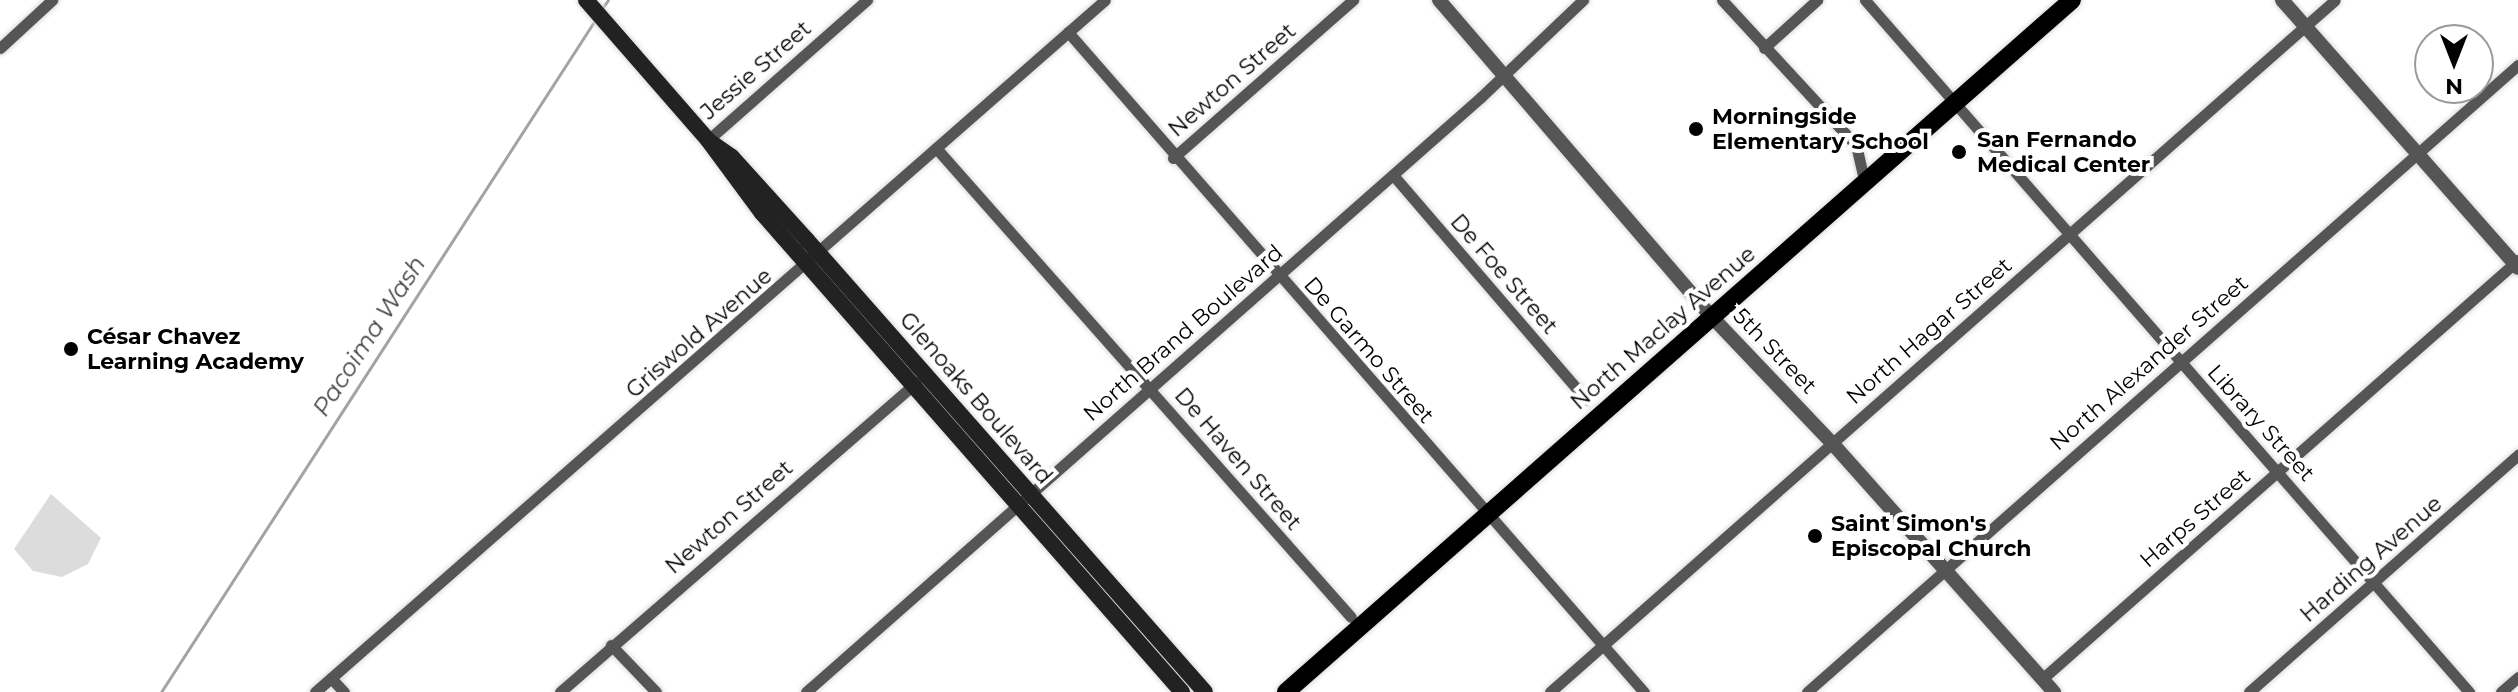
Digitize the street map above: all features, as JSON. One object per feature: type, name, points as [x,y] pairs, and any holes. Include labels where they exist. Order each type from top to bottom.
[{"type":"main road","name":"Glenoaks Boulevard","points":[[586,0],[708,140],[722,164],[814,259],[1024,499],[1182,692]]},
{"type":"main road","name":"North Maclay Avenue","points":[[1286,692],[2072,0]]},
{"type":"main road","name":"Glenoaks Boulevard","points":[[1024,499],[1205,692]]},
{"type":"street","points":[[0,48],[52,0]]},
{"type":"street","name":"Jessie Street","points":[[708,140],[867,0]]},
{"type":"street","name":"Griswold Avenue","points":[[315,692],[814,259],[1105,0]]},
{"type":"street","name":"Newton Street","points":[[1173,158],[1353,0]]},
{"type":"street","name":"5th Street","points":[[1439,0],[1711,316],[1832,443],[2054,692]]},
{"type":"street","name":"North Brand Boulevard","points":[[806,692],[1481,97],[1503,71],[1583,0]]},
{"type":"street","points":[[1722,0],[1856,145],[1865,183]]},
{"type":"street","points":[[1764,48],[1817,0]]},
{"type":"street","name":"Library Street","points":[[1865,0],[2469,692]]},
{"type":"street","points":[[2282,0],[2517,263]]},
{"type":"street","name":"North Hagar Street","points":[[1550,692],[2335,0]]},
{"type":"street","name":"De Garmo Street","points":[[1068,32],[1173,158],[1644,692]]},
{"type":"street","name":"North Alexander Street","points":[[1807,692],[2518,65]]},
{"type":"street","name":"De Haven Street","points":[[936,148],[1351,617]]},
{"type":"street","name":"De Foe Street","points":[[1393,175],[1586,399]]},
{"type":"street","name":"Harps Street","points":[[2042,679],[2517,263]]},
{"type":"street","name":"Newton Street","points":[[560,692],[919,379]]},
{"type":"street","name":"Harding Avenue","points":[[2249,692],[2518,455]]},
{"type":"street","points":[[611,645],[656,692]]},
{"type":"street","points":[[2501,692],[2518,677]]},
{"type":"street","points":[[331,678],[344,692]]},
{"type":"shaded area","points":[[51,494],[101,538],[88,564],[62,577],[33,571],[14,549]]},
{"type":"waterway","name":"Pacoima Wash","points":[[601,10],[608,0]]},
{"type":"waterway","name":"Pacoima Wash","points":[[161,692],[595,20]]},
{"type":"place","name":"Morningside Elementary School","points":[[1696,129]]},
{"type":"place","name":"San Fernando Medical Center","points":[[1959,152]]},
{"type":"place","name":"César Chavez Learning Academy","points":[[71,349]]},
{"type":"place","name":"Saint Simon's Episcopal Church","points":[[1815,536]]}]
